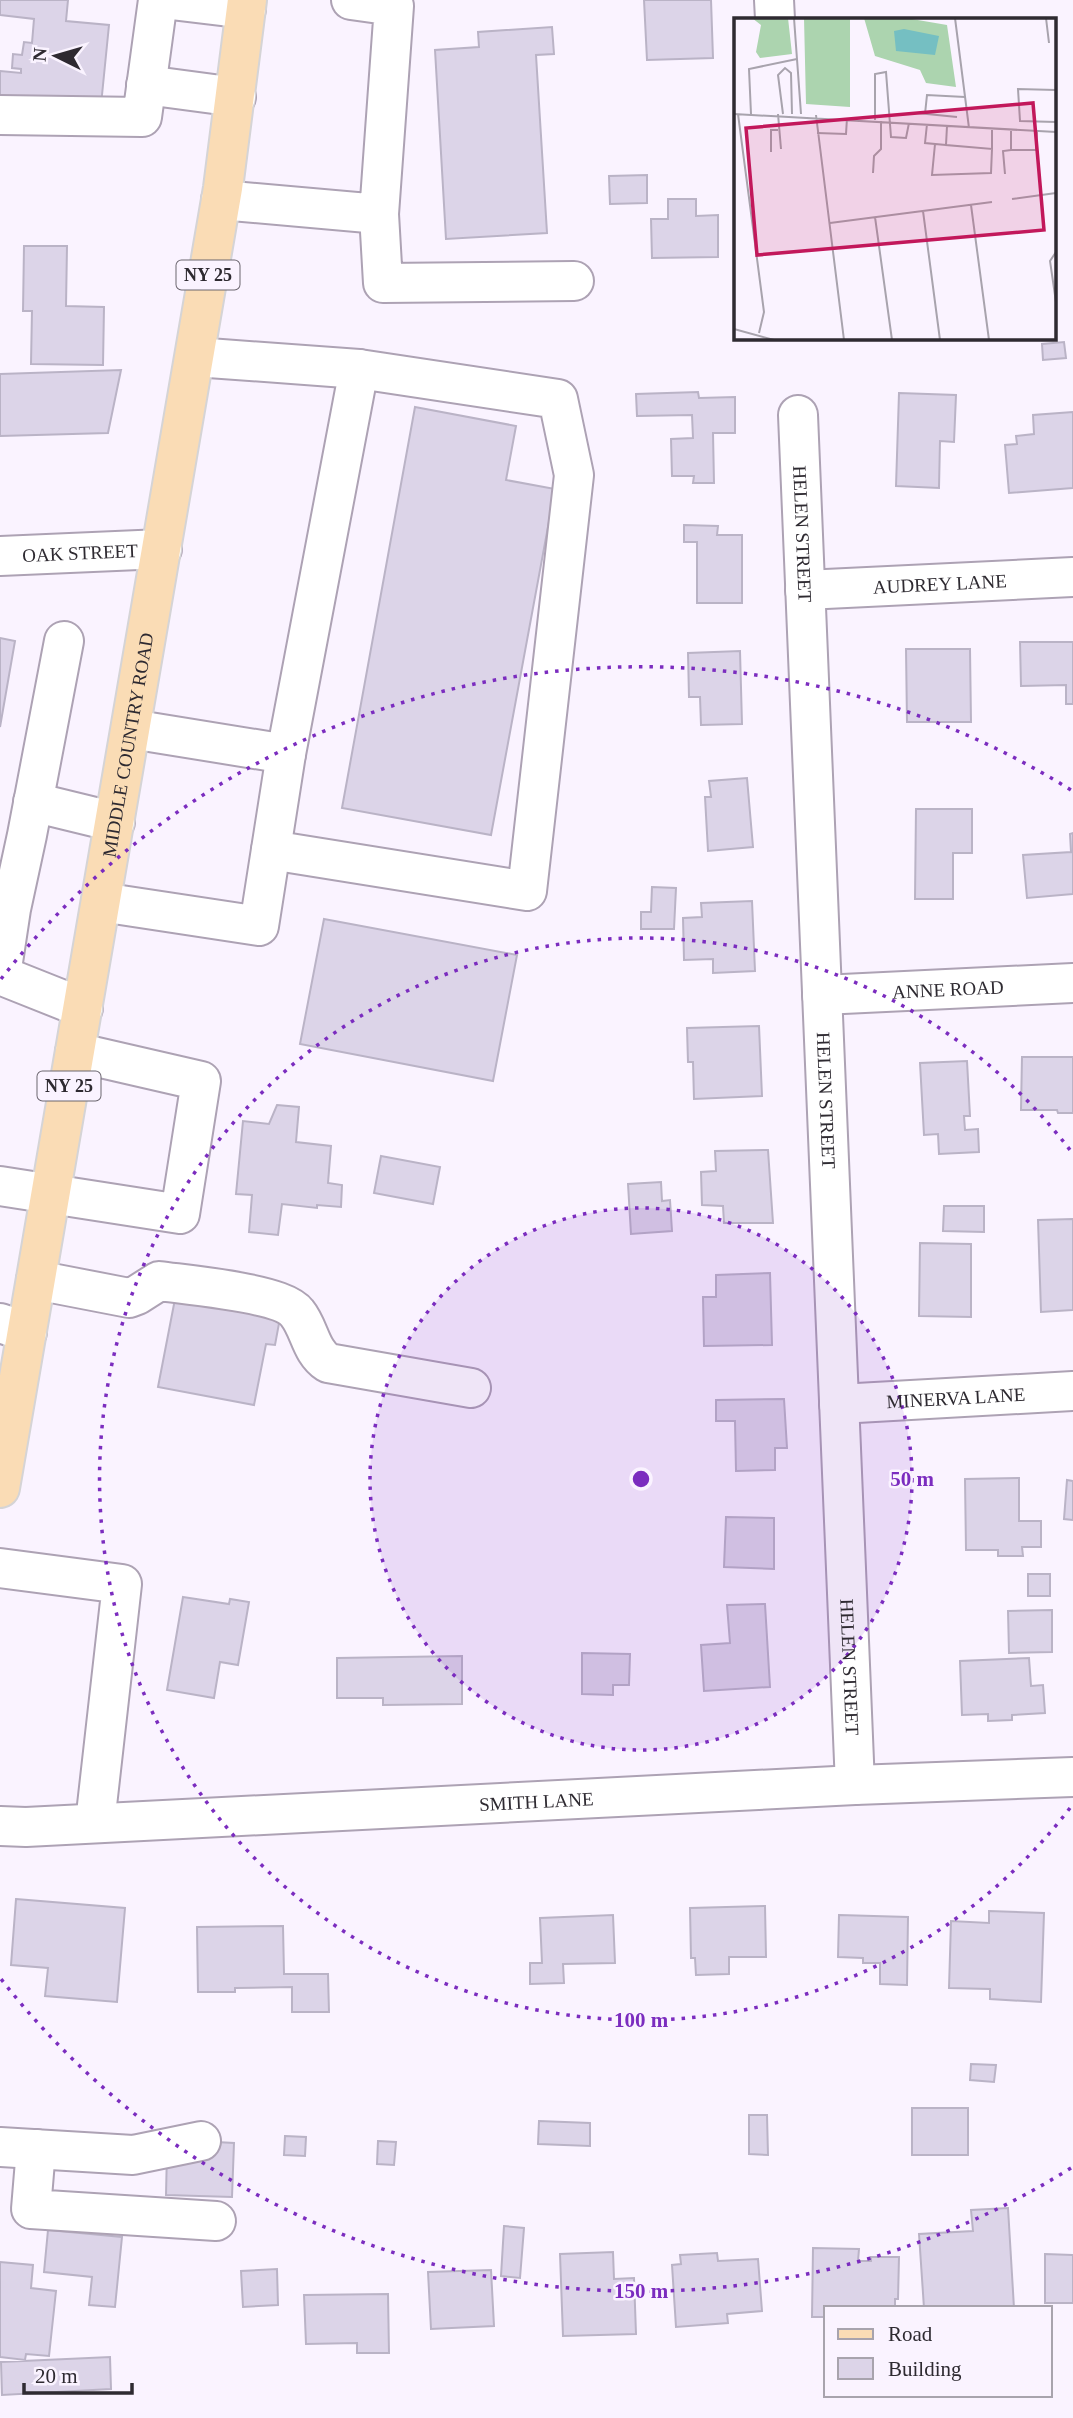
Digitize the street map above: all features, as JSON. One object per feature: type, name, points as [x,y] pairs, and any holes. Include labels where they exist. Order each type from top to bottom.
[{"type":"main road","name":"MIDDLE COUNTRY ROAD","points":[[0,1488],[14,1328],[36,1280],[221,200],[247,5]]},
{"type":"street","points":[[0,115],[142,117],[158,0]]},
{"type":"street","points":[[171,0],[247,5]]},
{"type":"street","points":[[351,0],[394,6],[379,214],[383,283],[574,281]]},
{"type":"street","points":[[774,0],[775,18]]},
{"type":"street","points":[[146,85],[236,97]]},
{"type":"street","points":[[221,200],[379,214]]},
{"type":"street","points":[[195,357],[359,369],[558,399],[574,475],[527,891],[271,850]]},
{"type":"street","points":[[101,902],[259,926],[286,754],[359,369]]},
{"type":"street","name":"HELEN STREET","points":[[799,415],[855,1785]]},
{"type":"street","name":"OAK STREET","points":[[0,556],[162,549]]},
{"type":"street","name":"AUDREY LANE","points":[[806,590],[1073,578]]},
{"type":"street","points":[[64,641],[33,802],[6,908],[1,975],[83,1008]]},
{"type":"street","points":[[131,729],[286,754]]},
{"type":"street","points":[[33,802],[115,822]]},
{"type":"street","name":"ANNE ROAD","points":[[822,995],[1073,983]]},
{"type":"street","points":[[0,1186],[180,1214],[201,1081],[75,1052]]},
{"type":"street","points":[[36,1280],[129,1298],[159,1281],[276,1299],[297,1312],[319,1357],[328,1363],[471,1388]]},
{"type":"street","name":"MINERVA LANE","points":[[839,1404],[1073,1391]]},
{"type":"street","points":[[0,1568],[122,1584],[95,1823]]},
{"type":"street","name":"SMITH LANE","points":[[0,1826],[1073,1777]]},
{"type":"street","points":[[201,2141],[133,2155],[18,2148],[31,2209],[216,2221]]},
{"type":"building","points":[[0,0],[68,0],[66,21],[109,25],[101,105],[0,101],[0,71],[21,73],[21,69],[12,68],[13,54],[22,55],[24,42],[32,43],[34,19],[0,15]]},
{"type":"building","points":[[644,0],[711,0],[713,58],[647,60]]},
{"type":"building","points":[[552,27],[554,54],[536,55],[547,233],[446,239],[435,50],[479,47],[478,32]]},
{"type":"building","points":[[647,175],[647,203],[610,204],[609,176]]},
{"type":"building","points":[[668,199],[696,199],[696,216],[718,215],[718,257],[652,258],[651,219],[668,219]]},
{"type":"building","points":[[24,246],[67,246],[66,306],[104,307],[103,365],[31,364],[32,311],[23,311]]},
{"type":"building","points":[[1064,342],[1066,358],[1043,360],[1042,344]]},
{"type":"building","points":[[121,370],[108,433],[0,436],[0,374]]},
{"type":"building","points":[[698,392],[699,398],[735,397],[735,433],[713,433],[714,483],[693,483],[694,476],[672,476],[671,439],[693,438],[692,415],[637,416],[636,394]]},
{"type":"building","points":[[899,393],[956,395],[954,442],[940,441],[939,488],[896,486]]},
{"type":"building","points":[[415,407],[516,426],[506,480],[555,489],[491,835],[342,808]]},
{"type":"building","points":[[1073,412],[1073,488],[1009,493],[1005,445],[1017,444],[1016,436],[1034,434],[1033,415]]},
{"type":"building","points":[[684,525],[718,526],[717,535],[742,535],[742,603],[697,603],[697,542],[684,542]]},
{"type":"building","points":[[0,638],[15,641],[0,727]]},
{"type":"building","points":[[1020,642],[1073,642],[1073,704],[1066,704],[1066,685],[1021,686]]},
{"type":"building","points":[[906,649],[970,649],[971,722],[907,722]]},
{"type":"building","points":[[740,651],[742,724],[701,725],[700,697],[689,697],[688,653]]},
{"type":"building","points":[[747,778],[753,847],[708,851],[705,797],[711,797],[709,781]]},
{"type":"building","points":[[916,809],[972,809],[972,853],[953,853],[953,899],[915,899]]},
{"type":"building","points":[[1073,833],[1073,894],[1027,898],[1023,855],[1071,852],[1070,834]]},
{"type":"building","points":[[652,887],[676,888],[674,929],[641,929],[641,912],[651,912]]},
{"type":"building","points":[[752,901],[755,971],[713,973],[713,959],[684,960],[683,918],[702,917],[701,903]]},
{"type":"building","points":[[324,919],[517,955],[493,1081],[300,1044]]},
{"type":"building","points":[[759,1026],[762,1096],[694,1099],[693,1062],[688,1062],[687,1028]]},
{"type":"building","points":[[1022,1057],[1073,1057],[1073,1113],[1021,1110]]},
{"type":"building","points":[[967,1061],[970,1116],[964,1116],[965,1130],[978,1129],[979,1152],[939,1154],[938,1134],[924,1135],[920,1063]]},
{"type":"building","points":[[277,1105],[299,1107],[296,1142],[331,1146],[328,1183],[342,1185],[341,1207],[317,1205],[317,1208],[282,1204],[278,1235],[249,1232],[252,1195],[236,1194],[243,1121],[269,1124]]},
{"type":"building","points":[[768,1150],[773,1223],[724,1223],[723,1206],[702,1205],[701,1172],[716,1171],[715,1151]]},
{"type":"building","points":[[381,1156],[440,1167],[433,1204],[374,1193]]},
{"type":"building","points":[[661,1182],[662,1201],[670,1200],[672,1231],[631,1234],[628,1184]]},
{"type":"building","points":[[944,1206],[984,1206],[984,1232],[943,1231]]},
{"type":"building","points":[[1073,1219],[1073,1310],[1041,1312],[1038,1220]]},
{"type":"building","points":[[920,1243],[971,1244],[971,1317],[919,1316]]},
{"type":"building","points":[[770,1273],[772,1345],[704,1346],[703,1297],[716,1297],[716,1275]]},
{"type":"building","points":[[175,1299],[280,1318],[275,1345],[266,1344],[254,1405],[158,1387]]},
{"type":"building","points":[[784,1399],[787,1448],[775,1448],[775,1470],[736,1471],[735,1421],[716,1421],[716,1400]]},
{"type":"building","points":[[1019,1478],[1019,1521],[1041,1521],[1041,1547],[1022,1547],[1023,1556],[998,1556],[998,1550],[966,1550],[965,1479]]},
{"type":"building","points":[[1067,1480],[1073,1481],[1073,1520],[1064,1519]]},
{"type":"building","points":[[726,1517],[774,1518],[774,1569],[724,1567]]},
{"type":"building","points":[[1028,1574],[1050,1574],[1050,1596],[1028,1596]]},
{"type":"building","points":[[183,1597],[229,1604],[230,1599],[249,1602],[238,1665],[220,1662],[214,1698],[167,1690]]},
{"type":"building","points":[[765,1604],[770,1687],[704,1691],[701,1645],[730,1643],[727,1605]]},
{"type":"building","points":[[1052,1610],[1052,1652],[1009,1653],[1008,1611]]},
{"type":"building","points":[[582,1653],[630,1654],[629,1685],[613,1685],[613,1695],[582,1694]]},
{"type":"building","points":[[462,1656],[462,1704],[383,1705],[383,1698],[337,1698],[337,1658]]},
{"type":"building","points":[[1029,1658],[1031,1686],[1043,1685],[1045,1713],[1012,1715],[1012,1720],[988,1721],[988,1714],[962,1715],[960,1661]]},
{"type":"building","points":[[16,1899],[125,1908],[117,2002],[45,1996],[48,1968],[11,1965]]},
{"type":"building","points":[[765,1906],[766,1957],[729,1957],[729,1974],[696,1975],[695,1958],[691,1958],[690,1908]]},
{"type":"building","points":[[989,1911],[1044,1913],[1041,2002],[990,1999],[990,1989],[949,1988],[951,1921],[989,1923]]},
{"type":"building","points":[[613,1915],[615,1963],[563,1964],[564,1983],[530,1984],[530,1963],[542,1963],[540,1918]]},
{"type":"building","points":[[839,1915],[908,1917],[907,1985],[880,1984],[880,1963],[863,1963],[863,1958],[838,1957]]},
{"type":"building","points":[[283,1926],[284,1974],[328,1974],[329,2012],[292,2012],[292,1987],[198,1992],[197,1927]]},
{"type":"building","points":[[971,2064],[996,2065],[994,2082],[970,2080]]},
{"type":"building","points":[[912,2108],[968,2108],[968,2155],[912,2155]]},
{"type":"building","points":[[749,2115],[767,2115],[768,2155],[749,2154]]},
{"type":"building","points":[[539,2121],[590,2123],[590,2146],[538,2144]]},
{"type":"building","points":[[285,2136],[306,2137],[305,2156],[284,2155]]},
{"type":"building","points":[[378,2141],[396,2142],[394,2165],[377,2164]]},
{"type":"building","points":[[216,2142],[234,2143],[232,2197],[166,2195],[167,2151],[216,2153]]},
{"type":"building","points":[[1008,2208],[1014,2306],[924,2306],[919,2234],[973,2231],[971,2210]]},
{"type":"building","points":[[504,2226],[524,2228],[520,2278],[501,2276]]},
{"type":"building","points":[[48,2230],[122,2237],[115,2307],[89,2305],[92,2277],[44,2272]]},
{"type":"building","points":[[813,2248],[859,2249],[858,2261],[871,2261],[871,2257],[899,2257],[898,2299],[895,2299],[895,2306],[824,2306],[824,2317],[812,2317]]},
{"type":"building","points":[[613,2252],[614,2279],[634,2278],[636,2334],[563,2336],[560,2254]]},
{"type":"building","points":[[717,2253],[718,2261],[758,2259],[762,2311],[727,2314],[728,2323],[676,2327],[672,2265],[681,2264],[680,2255]]},
{"type":"building","points":[[1045,2254],[1073,2255],[1073,2303],[1045,2303]]},
{"type":"building","points":[[0,2262],[33,2265],[31,2288],[56,2291],[49,2356],[26,2354],[25,2360],[0,2357]]},
{"type":"building","points":[[277,2269],[278,2305],[243,2307],[241,2271]]},
{"type":"building","points":[[491,2270],[494,2326],[431,2329],[428,2272]]},
{"type":"building","points":[[388,2294],[389,2353],[357,2353],[357,2343],[306,2344],[304,2295]]},
{"type":"building","points":[[110,2357],[111,2389],[2,2395],[1,2362]]}]
